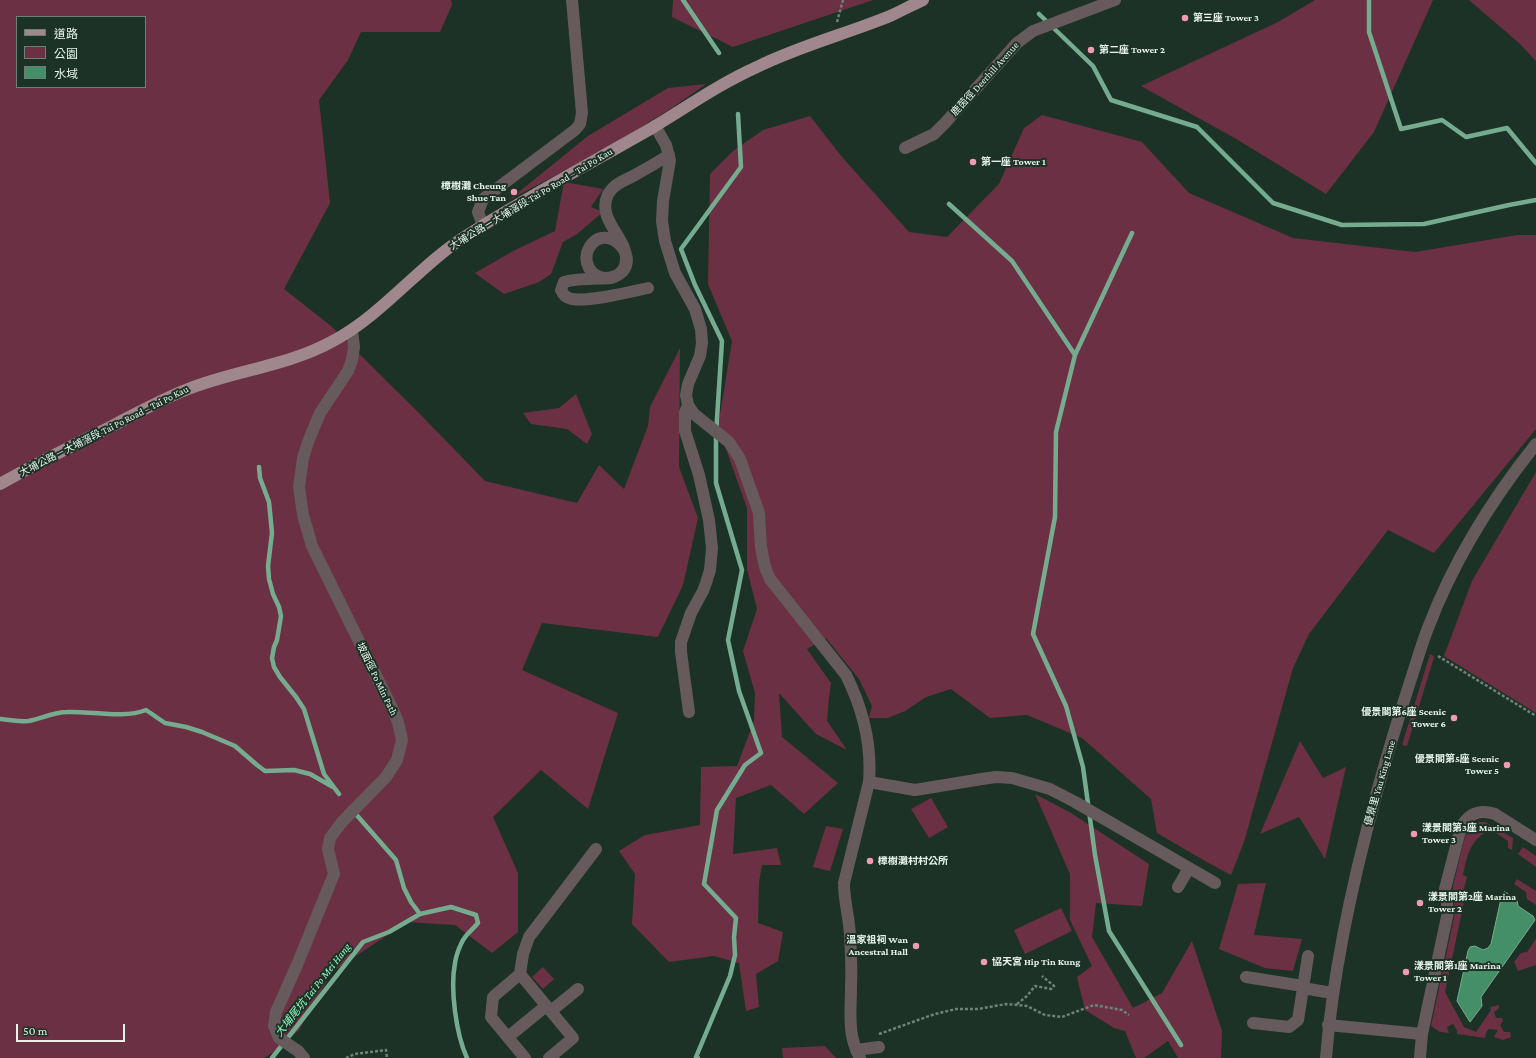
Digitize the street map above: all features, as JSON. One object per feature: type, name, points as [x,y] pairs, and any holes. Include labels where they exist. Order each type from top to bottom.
[{"type":"main road","name":"大埔公路－大埔滘段 Tai Po Road – Tai Po Kau","points":[[0,484],[27,469],[186,390],[236,373],[298,356],[333,341],[352,330],[377,311],[442,252],[483,225],[655,126],[702,96],[754,68],[793,51],[891,15],[923,0]]},
{"type":"street","points":[[483,225],[478,212],[483,199],[575,130],[580,124],[582,113],[572,0]]},
{"type":"street","name":"鹿茵徑 Deerhill Avenue","points":[[905,148],[934,134],[1006,54],[1017,43],[1033,31],[1115,0]]},
{"type":"street","points":[[655,126],[666,145],[669,155],[669,167],[665,180],[662,221],[665,241],[675,273],[695,308],[700,322],[702,335],[698,364],[688,384],[686,395],[688,405],[698,417],[722,436],[738,454],[757,504],[761,520],[762,554],[770,579],[842,668],[855,693],[866,728],[870,749],[869,782],[844,883],[844,896],[850,934],[850,1028],[858,1054],[879,1047]]},
{"type":"street","points":[[648,288],[586,300],[571,299],[564,295],[561,290],[564,282],[572,280],[588,280],[603,279],[611,278],[615,277],[622,272],[624,268],[626,264],[626,261],[626,255],[625,251],[623,247],[619,243],[607,239],[597,241],[590,247],[586,257],[587,264],[593,274],[602,278],[607,278],[612,278],[616,276],[619,274],[623,270],[625,267],[626,262],[626,260],[626,254],[624,250],[622,246],[608,220],[606,202],[607,197],[613,187],[669,155]]},
{"type":"street","name":"坡面徑 Po Min Path","points":[[301,1055],[279,1038],[274,1026],[276,1012],[334,874],[328,849],[330,838],[342,822],[386,777],[397,760],[402,740],[398,722],[393,710],[312,546],[303,515],[299,487],[303,458],[320,413],[348,371],[352,360],[354,347],[352,330]]},
{"type":"street","points":[[688,405],[685,412],[685,431],[699,474],[709,520],[712,548],[710,570],[703,591],[691,613],[681,642],[689,712]]},
{"type":"street","name":"優景里 Yau King Lane","points":[[1326,1058],[1332,993],[1348,908],[1390,745],[1428,628],[1454,572],[1480,524],[1501,491],[1536,444]]},
{"type":"street","points":[[869,782],[916,790],[996,777],[1012,778],[1050,789],[1215,882]]},
{"type":"street","points":[[1420,1058],[1422,1034],[1448,912],[1446,884],[1461,827],[1464,821],[1476,813],[1489,812],[1495,814],[1536,840]]},
{"type":"street","points":[[525,1058],[491,1017],[492,997],[520,974],[523,954],[529,937],[596,849]]},
{"type":"street","points":[[1178,887],[1189,868]]},
{"type":"street","points":[[1253,1023],[1289,1027],[1298,1020],[1308,956]]},
{"type":"street","points":[[520,974],[573,1038],[549,1058]]},
{"type":"street","points":[[1246,977],[1332,993]]},
{"type":"street","points":[[508,1038],[548,1008],[578,989]]},
{"type":"street","points":[[1328,1025],[1422,1034]]},
{"type":"path","points":[[1438,656],[1536,716]]},
{"type":"path","points":[[1016,1005],[1036,986],[1051,989],[1054,986],[1042,976]]},
{"type":"path","points":[[873,1036],[935,1014],[956,1009],[978,1009],[1006,1004],[1027,1006],[1045,1015],[1062,1017],[1094,1005],[1122,1010],[1129,1015]]},
{"type":"path","points":[[346,1058],[355,1054],[386,1050],[387,1058]]},
{"type":"green space","points":[[0,0],[451,0],[452,5],[440,32],[361,32],[348,60],[319,100],[330,203],[284,289],[331,326],[485,481],[577,503],[599,465],[624,489],[648,426],[650,407],[680,348],[679,467],[698,518],[683,585],[658,637],[542,623],[522,670],[618,713],[588,809],[541,770],[493,817],[518,873],[518,932],[492,953],[455,925],[407,922],[332,972],[299,1030],[264,1058],[0,1058]]},
{"type":"green space","points":[[673,0],[873,0],[733,47],[672,17]]},
{"type":"green space","points":[[1315,0],[1433,0],[1374,132],[1326,194],[1238,140],[1141,86],[1278,22]]},
{"type":"green space","points":[[1469,0],[1536,0],[1536,61],[1519,43]]},
{"type":"green space","points":[[706,84],[672,108],[607,148],[509,200],[588,136],[668,88]]},
{"type":"green space","points":[[1042,115],[1142,142],[1189,193],[1293,238],[1415,252],[1517,235],[1536,235],[1536,429],[1434,553],[1388,530],[1309,634],[1293,668],[1244,842],[1231,875],[1157,833],[1151,799],[1082,738],[1027,715],[990,718],[951,689],[926,697],[905,711],[888,718],[869,718],[872,706],[859,679],[826,638],[807,649],[831,683],[827,721],[847,750],[816,734],[779,693],[782,737],[838,783],[804,814],[771,785],[736,798],[733,854],[777,848],[781,865],[762,865],[759,882],[758,923],[783,932],[778,961],[756,974],[759,1007],[746,1011],[739,963],[714,956],[669,962],[632,924],[635,874],[619,851],[645,835],[700,825],[701,767],[737,766],[754,721],[755,693],[743,651],[757,609],[747,569],[747,508],[718,427],[732,341],[708,284],[710,174],[733,151],[763,130],[810,116],[842,157],[909,232],[947,237],[999,184],[1024,128]]},
{"type":"green space","points":[[564,182],[603,189],[591,207],[603,212],[577,234],[563,242],[551,274],[539,282],[504,294],[475,273],[513,251],[555,231]]},
{"type":"green space","points":[[576,394],[592,434],[587,444],[567,429],[531,424],[523,413],[559,408]]},
{"type":"green space","points":[[1536,472],[1536,713],[1444,656],[1472,581]]},
{"type":"green space","points":[[1430,654],[1434,657],[1407,746],[1402,745]]},
{"type":"green space","points":[[1300,741],[1323,778],[1346,767],[1325,859],[1299,817],[1260,834]]},
{"type":"green space","points":[[1035,794],[1071,813],[1149,864],[1142,906],[1096,903],[1092,937],[1133,1008],[1162,993],[1192,941],[1222,1031],[1221,1058],[1178,1058],[1168,1041],[1144,1058],[1136,1058],[1125,1031],[1114,1028],[1085,1010],[1077,977],[1092,966],[1070,920],[1070,874]]},
{"type":"green space","points":[[931,798],[948,827],[929,838],[911,809]]},
{"type":"green space","points":[[1476,822],[1485,822],[1513,838],[1512,850],[1508,848],[1508,841],[1490,829],[1474,843],[1470,849],[1463,875],[1467,877],[1462,896],[1465,897],[1445,992],[1464,1027],[1476,1032],[1491,1010],[1490,1007],[1499,1005],[1499,1008],[1494,1012],[1496,1018],[1502,1018],[1503,1021],[1500,1025],[1504,1032],[1510,1032],[1511,1037],[1503,1040],[1494,1037],[1498,1030],[1489,1029],[1485,1038],[1457,1034],[1457,1030],[1453,1024],[1447,1027],[1449,1033],[1440,1032],[1431,1026],[1455,913],[1453,886],[1466,833],[1471,825]]},
{"type":"green space","points":[[826,826],[843,829],[830,871],[813,867]]},
{"type":"green space","points":[[1523,847],[1536,856],[1536,867],[1518,854]]},
{"type":"green space","points":[[1517,879],[1536,891],[1536,905],[1527,899],[1526,892],[1514,884]]},
{"type":"green space","points":[[1266,883],[1254,935],[1302,939],[1293,971],[1265,968],[1219,949],[1238,884]]},
{"type":"green space","points":[[1061,908],[1072,931],[1025,954],[1014,930]]},
{"type":"green space","points":[[1536,939],[1536,965],[1518,971],[1514,962],[1521,953],[1527,952]]},
{"type":"green space","points":[[543,967],[554,979],[543,989],[532,977]]},
{"type":"green space","points":[[825,1046],[836,1058],[783,1058],[782,1048]]},
{"type":"water","points":[[1505,892],[1517,900],[1518,906],[1533,916],[1535,920],[1481,997],[1482,1006],[1470,1022],[1457,1001],[1468,951],[1470,947],[1475,946],[1483,950],[1488,948],[1491,944],[1502,894]]},
{"type":"waterway","points":[[683,0],[719,53]]},
{"type":"waterway","points":[[1369,0],[1369,32],[1401,129],[1442,120],[1466,137],[1507,128],[1536,163]]},
{"type":"waterway","points":[[1039,14],[1093,66],[1111,100],[1197,127],[1273,203],[1342,225],[1424,224],[1536,200]]},
{"type":"waterway","points":[[698,1058],[696,1057],[730,976],[735,955],[734,937],[736,918],[704,884],[717,810],[745,765],[761,753],[739,691],[728,640],[742,570],[716,483],[716,434],[722,341],[695,285],[681,249],[741,167],[738,114]]},
{"type":"waterway","points":[[949,204],[1012,261],[1075,355]]},
{"type":"waterway","points":[[1132,233],[1075,355],[1056,432],[1055,517],[1033,634],[1066,706],[1083,767],[1095,855],[1109,931],[1181,1045]]},
{"type":"waterway","points":[[259,467],[260,478],[269,502],[272,533],[268,566],[269,579],[281,616],[272,658],[274,667],[304,709],[324,774],[339,794]]},
{"type":"waterway","points":[[0,719],[24,721],[62,712],[127,714],[146,710],[165,723],[202,732],[235,746],[265,771],[294,770],[310,774],[333,787]]},
{"type":"waterway","points":[[354,812],[396,860],[404,888],[411,902],[420,914]]},
{"type":"waterway","name":"大埔尾坑 Tai Po Mei Hang","points":[[272,1058],[363,942],[389,932],[420,914],[451,907],[476,915],[478,923],[463,939],[456,958],[453,985],[457,1024],[467,1058]]},
{"type":"place","name":"第三座 Tower 3","points":[[1185,18]]},
{"type":"place","name":"第二座 Tower 2","points":[[1091,50]]},
{"type":"place","name":"第一座 Tower 1","points":[[973,162]]},
{"type":"place","name":"樟樹灘 Cheung Shue Tan","points":[[514,192]]},
{"type":"place","name":"優景閣第6座 Scenic Tower 6","points":[[1454,718]]},
{"type":"place","name":"優景閣第5座 Scenic Tower 5","points":[[1507,765]]},
{"type":"place","name":"漾景閣第3座 Marina Tower 3","points":[[1414,834]]},
{"type":"place","name":"樟樹灘村村公所","points":[[870,861]]},
{"type":"place","name":"漾景閣第2座 Marina Tower 2","points":[[1420,903]]},
{"type":"place","name":"溫家祖祠 Wan Ancestral Hall","points":[[916,946]]},
{"type":"place","name":"協天宮 Hip Tin Kung","points":[[984,962]]},
{"type":"place","name":"漾景閣第1座 Marina Tower 1","points":[[1406,972]]}]
